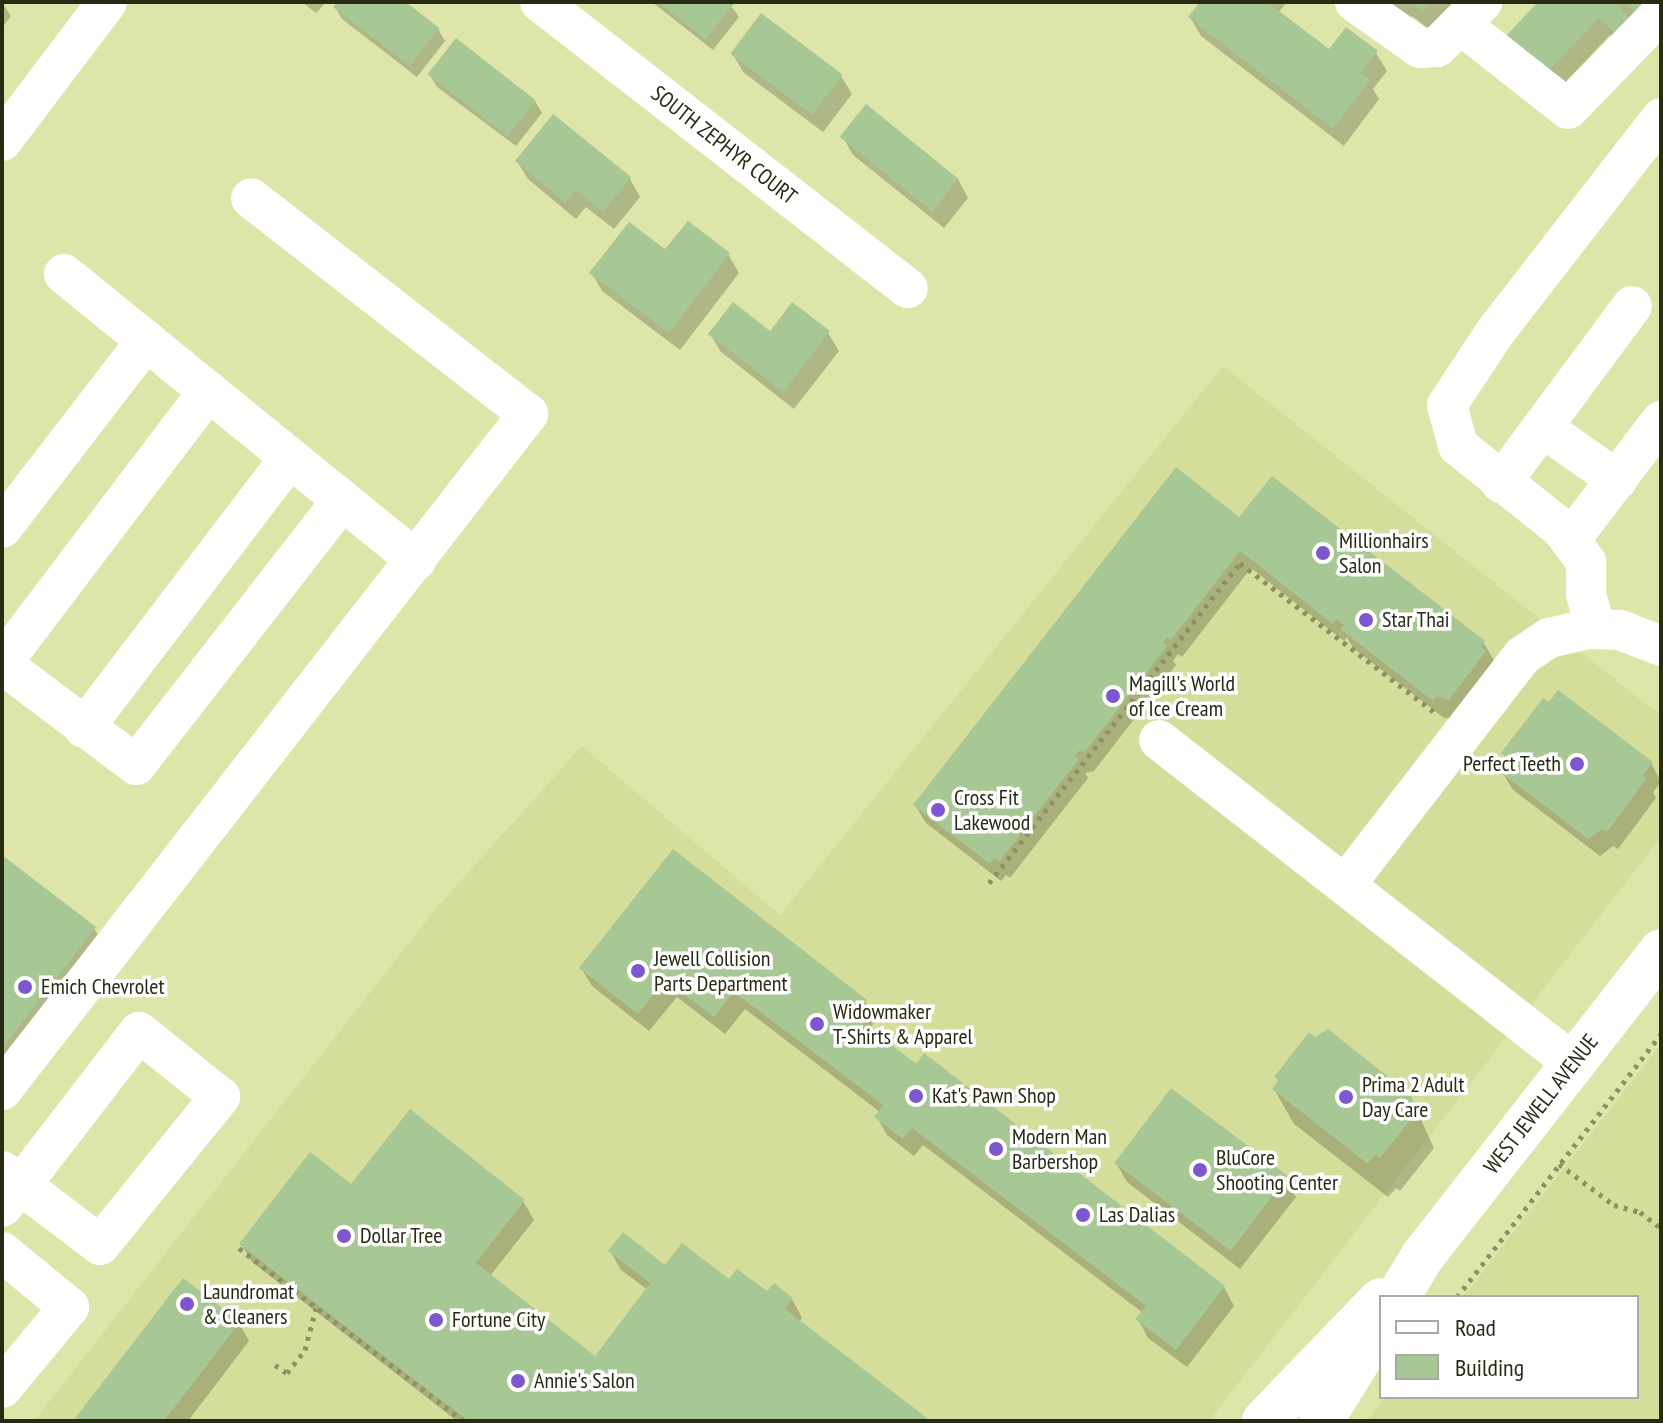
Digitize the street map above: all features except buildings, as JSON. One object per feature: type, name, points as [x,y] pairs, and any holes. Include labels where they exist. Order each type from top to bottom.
[{"type":"main road","name":"WEST JEWELL AVENUE","points":[[1385,1295],[1422,1257],[1661,951]]},
{"type":"main road","name":"WEST JEWELL AVENUE","points":[[1399,1295],[1422,1257]]},
{"type":"main road","name":"WEST JEWELL AVENUE","points":[[1264,1421],[1379,1301]]},
{"type":"main road","points":[[1321,1421],[1379,1327]]},
{"type":"street","points":[[2,141],[107,2]]},
{"type":"street","name":"SOUTH ZEPHYR COURT","points":[[540,2],[908,288]]},
{"type":"street","points":[[1355,2],[1420,48],[1437,47],[1471,13],[1568,109],[1661,13]]},
{"type":"street","points":[[1596,629],[1586,594],[1586,562],[1570,540],[1458,446],[1447,405],[1496,331],[1661,118]]},
{"type":"street","points":[[2,1090],[528,414],[251,198]]},
{"type":"street","points":[[64,274],[416,560]]},
{"type":"street","points":[[1501,483],[1632,306]]},
{"type":"street","points":[[2,528],[146,341]]},
{"type":"street","points":[[208,392],[2,664],[136,765],[342,500]]},
{"type":"street","points":[[1570,540],[1661,421]]},
{"type":"street","points":[[1542,427],[1617,480]]},
{"type":"street","points":[[84,728],[290,458]]},
{"type":"street","points":[[1346,884],[1522,656],[1567,631],[1620,630],[1661,646]]},
{"type":"street","points":[[1159,740],[1573,1063]]},
{"type":"street","points":[[139,1032],[220,1097],[100,1245],[8,1188],[139,1032]]},
{"type":"street","points":[[2,1252],[69,1307],[3,1385]]},
{"type":"path","points":[[989,883],[1240,563],[1438,716],[1448,704]]},
{"type":"path","points":[[1459,1295],[1661,1034]]},
{"type":"path","points":[[1559,1164],[1614,1205],[1640,1212],[1661,1228]]},
{"type":"path","points":[[239,1248],[464,1421]]},
{"type":"path","points":[[275,1365],[287,1373],[305,1350],[316,1308]]},
{"type":"shaded area","points":[[1223,366],[1661,716],[1661,837],[1209,1421],[34,1421],[438,906],[582,746],[780,915]]},
{"type":"shaded area","points":[[1661,1044],[1661,1421],[1367,1421],[1384,1399],[1639,1399],[1639,1295],[1465,1295]]},
{"type":"place","name":"Millionhairs Salon","points":[[1323,553]]},
{"type":"place","name":"Star Thai","points":[[1366,620]]},
{"type":"place","name":"Magill's World of Ice Cream","points":[[1113,696]]},
{"type":"place","name":"Perfect Teeth","points":[[1577,764]]},
{"type":"place","name":"Cross Fit Lakewood","points":[[938,810]]},
{"type":"place","name":"Jewell Collision Parts Department","points":[[638,971]]},
{"type":"place","name":"Emich Chevrolet","points":[[25,987]]},
{"type":"place","name":"Widowmaker T-Shirts & Apparel","points":[[817,1024]]},
{"type":"place","name":"Kat's Pawn Shop","points":[[916,1096]]},
{"type":"place","name":"Prima 2 Adult Day Care","points":[[1346,1097]]},
{"type":"place","name":"Modern Man Barbershop","points":[[996,1149]]},
{"type":"place","name":"BluCore Shooting Center","points":[[1200,1170]]},
{"type":"place","name":"Las Dalias","points":[[1083,1215]]},
{"type":"place","name":"Dollar Tree","points":[[344,1236]]},
{"type":"place","name":"Laundromat & Cleaners","points":[[187,1304]]},
{"type":"place","name":"Fortune City","points":[[436,1320]]},
{"type":"place","name":"Annie's Salon","points":[[518,1381]]}]
